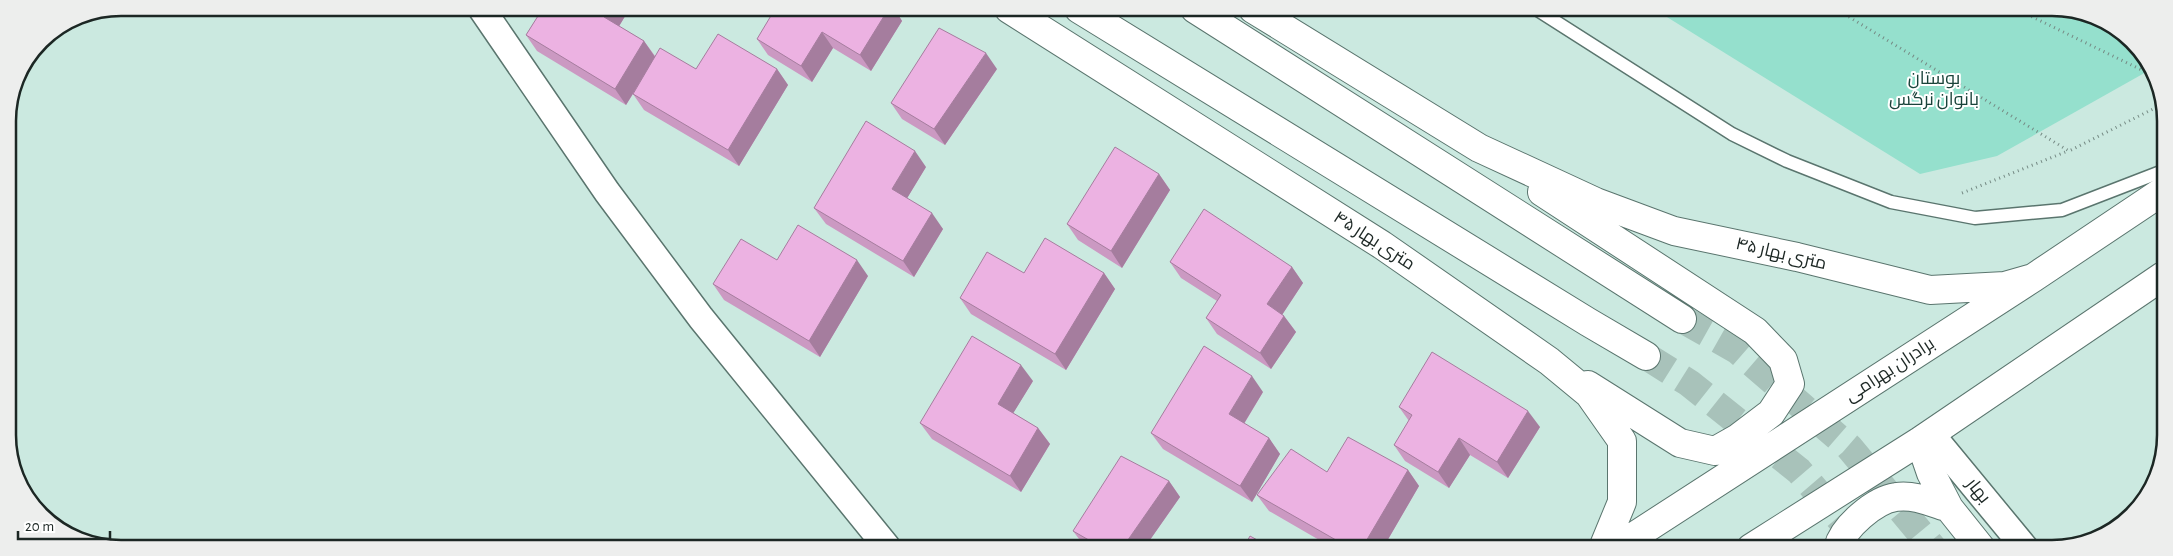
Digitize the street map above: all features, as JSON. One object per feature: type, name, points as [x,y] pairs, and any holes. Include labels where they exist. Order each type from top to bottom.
[{"type":"main road","name":"۴۵ متری بهار","points":[[1022,16],[1382,245],[1549,361],[1589,394],[1622,441],[1622,502],[1606,540]]},
{"type":"main road","points":[[1090,16],[1646,356]]},
{"type":"main road","points":[[1206,16],[1682,319]]},
{"type":"main road","name":"۴۵ متری بهار","points":[[1263,16],[1479,148],[1596,202],[1674,231],[1797,257],[1930,290],[2005,286],[2033,278]]},
{"type":"main road","points":[[1479,148],[1548,197],[1756,331],[1783,360],[1790,384],[1771,413],[1738,438],[1715,451],[1680,443],[1549,361]]},
{"type":"main road","name":"برادران بهرامی","points":[[1628,540],[2033,278],[2157,195]]},
{"type":"main road","points":[[1764,540],[1926,438],[2157,280]]},
{"type":"main road","points":[[1926,438],[1932,473],[1949,508],[1975,540]]},
{"type":"main road","points":[[1840,540],[1853,522],[1871,508],[1896,497],[1913,497],[1949,508]]},
{"type":"street","points":[[486,16],[607,192],[696,310],[881,540]]},
{"type":"street","name":"بهار","points":[[1926,438],[2017,540]]},
{"type":"lane","points":[[1547,16],[1732,134],[1787,161],[1892,202],[1975,218],[2062,210],[2157,173]]},
{"type":"path","points":[[1846,16],[2068,151]]},
{"type":"path","points":[[2030,16],[2144,71]]},
{"type":"path","points":[[1923,208],[2068,151],[2156,107]]},
{"type":"green space","name":"بوستان بانوان نرگس","points":[[1665,16],[2059,16],[2092,24],[2104,30],[2131,52],[2145,73],[1997,156],[1920,174]]},
{"type":"building","points":[[538,16],[605,16],[644,41],[615,89],[526,35]]},
{"type":"building","points":[[771,16],[884,16],[860,55],[822,32],[801,66],[757,39]]},
{"type":"building","points":[[939,28],[986,53],[934,129],[891,103]]},
{"type":"building","points":[[718,34],[777,69],[728,150],[633,94],[660,48],[696,69]]},
{"type":"building","points":[[866,121],[915,151],[892,189],[932,213],[903,261],[814,208]]},
{"type":"building","points":[[1115,147],[1159,174],[1111,251],[1067,224]]},
{"type":"building","points":[[1204,209],[1292,267],[1267,304],[1284,316],[1260,353],[1206,318],[1221,295],[1170,262]]},
{"type":"building","points":[[798,225],[857,260],[809,341],[713,284],[741,239],[777,260]]},
{"type":"building","points":[[1045,238],[1104,273],[1055,354],[960,298],[987,252],[1024,273]]},
{"type":"building","points":[[972,336],[1021,365],[998,404],[1038,428],[1010,476],[920,423]]},
{"type":"building","points":[[1204,346],[1252,376],[1229,414],[1269,438],[1240,486],[1151,433]]},
{"type":"building","points":[[1432,352],[1528,411],[1497,462],[1459,438],[1438,472],[1394,445],[1412,415],[1399,407]]},
{"type":"building","points":[[1348,437],[1408,470],[1367,540],[1336,540],[1257,495],[1291,449],[1327,472]]},
{"type":"building","points":[[1121,456],[1169,481],[1128,540],[1089,540],[1073,531]]},
{"type":"building","points":[[1250,536],[1257,540],[1248,540]]},
{"type":"tunnel","points":[[1682,319],[1737,350],[1849,447],[1926,540]]},
{"type":"tunnel","points":[[1646,356],[1689,383],[1799,471],[1858,540]]}]
